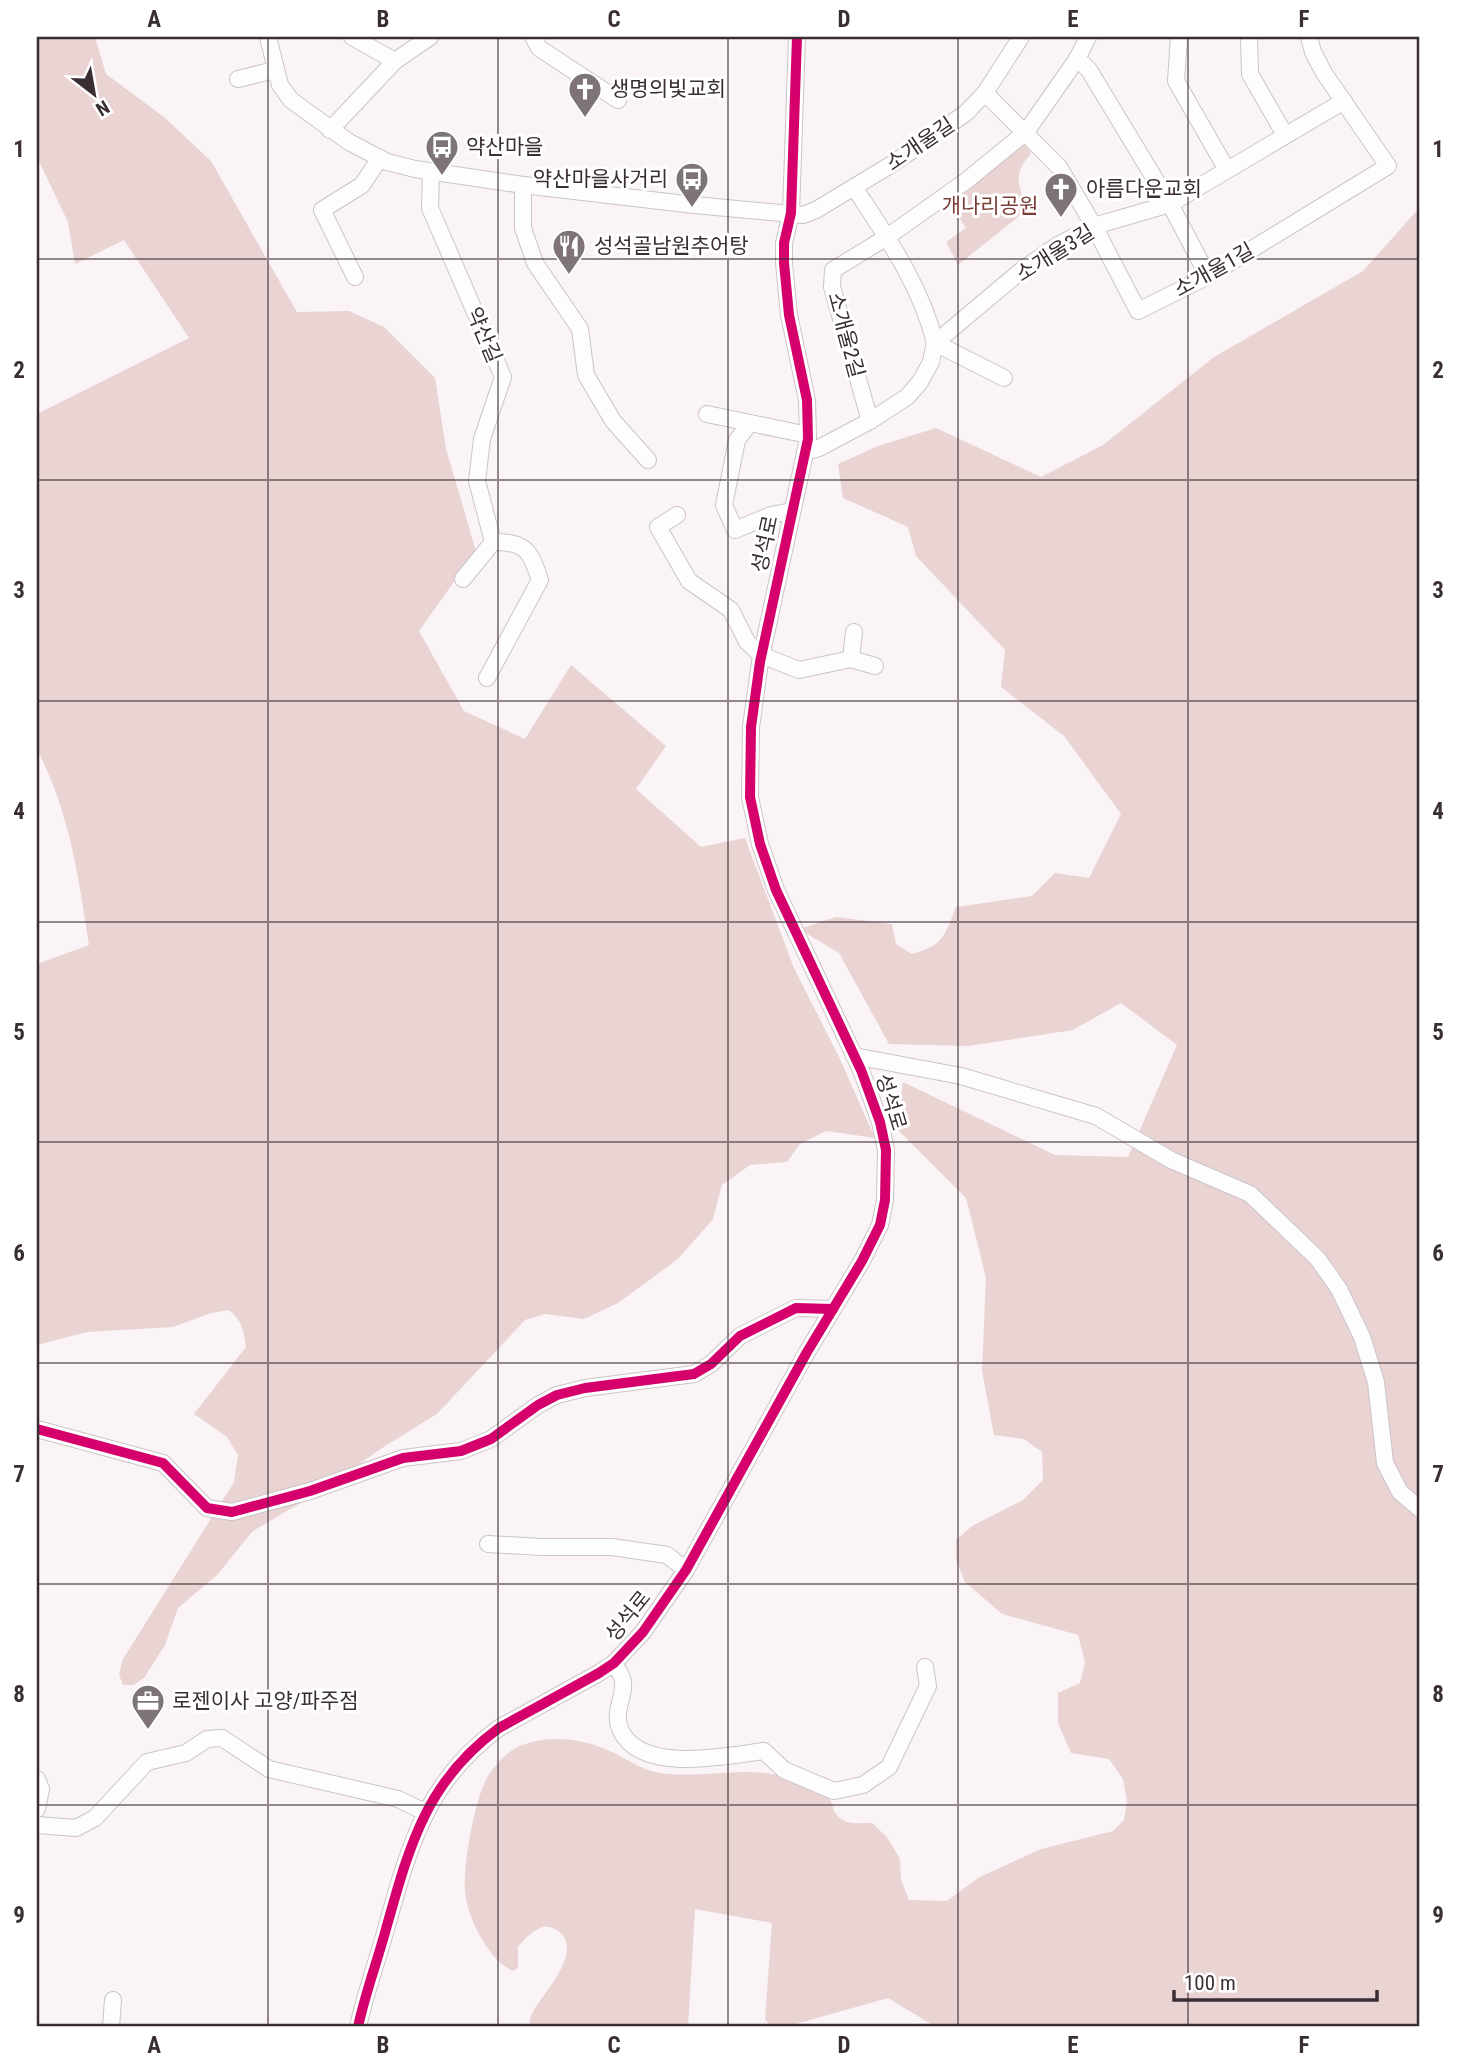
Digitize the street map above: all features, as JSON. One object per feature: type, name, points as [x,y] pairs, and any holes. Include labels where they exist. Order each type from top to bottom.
[{"type":"street","points":[[268,37],[280,85],[291,100],[330,130],[380,158],[431,172],[523,185],[694,205],[791,213]]},
{"type":"street","points":[[352,37],[395,61]]},
{"type":"street","points":[[330,130],[395,61],[430,37]]},
{"type":"street","points":[[533,37],[539,48],[618,100]]},
{"type":"street","name":"성석로","points":[[358,2027],[405,1860],[437,1791],[467,1753],[484,1738],[614,1663],[643,1632],[686,1570],[880,1225],[887,1176],[886,1150],[880,1122],[854,1056],[776,890],[760,844],[750,797],[751,727],[761,654],[808,435],[807,400],[789,315],[785,280],[784,243],[791,213],[797,37]]},
{"type":"street","name":"소개울길","points":[[791,213],[811,213],[892,164],[966,113],[985,93],[1021,37]]},
{"type":"street","name":"소개울2길","points":[[870,421],[832,287],[832,270],[887,237],[966,181],[1026,132],[1077,58],[1088,37]]},
{"type":"street","points":[[1179,37],[1176,81],[1227,170]]},
{"type":"street","points":[[1249,37],[1250,74],[1285,135]]},
{"type":"street","name":"소개울1길","points":[[985,93],[1059,167],[1094,226],[1138,311],[1208,276],[1388,166],[1324,73],[1313,52],[1310,37]]},
{"type":"street","points":[[1077,58],[1089,70],[1170,204],[1208,276]]},
{"type":"street","points":[[238,79],[275,70]]},
{"type":"street","name":"소개울3길","points":[[935,343],[1023,270],[1058,245],[1094,226],[1170,204],[1344,101]]},
{"type":"street","points":[[355,277],[322,210],[362,185],[380,158]]},
{"type":"street","name":"약산길","points":[[431,172],[430,208],[503,377],[482,439],[477,481],[493,542]]},
{"type":"street","points":[[523,185],[523,228],[535,263],[580,329],[586,375],[613,421],[648,460]]},
{"type":"street","points":[[805,452],[819,448],[870,421],[907,397],[920,382],[930,362],[935,343],[928,315],[887,237],[854,187]]},
{"type":"street","points":[[935,343],[1004,378]]},
{"type":"street","points":[[707,414],[808,435]]},
{"type":"street","points":[[750,423],[737,440],[724,505],[735,530],[771,515],[792,511]]},
{"type":"street","points":[[677,515],[658,527],[689,581],[731,610],[747,642],[761,654],[799,670],[851,659],[875,666]]},
{"type":"street","points":[[463,579],[493,542],[515,542],[532,556],[540,580],[487,678]]},
{"type":"street","points":[[851,659],[853,632]]},
{"type":"street","points":[[854,1056],[961,1076],[1096,1116],[1171,1160],[1250,1194],[1318,1259],[1339,1289],[1362,1337],[1376,1382],[1385,1463],[1400,1492],[1420,1509]]},
{"type":"street","points":[[37,1429],[163,1463],[207,1508],[232,1513],[310,1491],[403,1458],[461,1451],[491,1439],[538,1405],[557,1395],[585,1388],[694,1374],[711,1364],[740,1336],[796,1308],[833,1309]]},
{"type":"street","points":[[488,1544],[612,1547],[667,1555],[686,1570]]},
{"type":"street","points":[[614,1663],[623,1682],[617,1708],[621,1730],[635,1748],[666,1759],[764,1751],[784,1770],[834,1791],[863,1785],[888,1768],[928,1686],[925,1667]]},
{"type":"street","points":[[37,1825],[76,1828],[95,1818],[147,1762],[186,1753],[206,1740],[222,1738],[269,1769],[398,1798],[425,1812]]},
{"type":"street","points":[[37,1779],[40,1789],[37,1809]]},
{"type":"street","points":[[111,2027],[113,2000]]},
{"type":"green space","points":[[37,37],[95,37],[106,74],[164,117],[211,161],[297,312],[349,311],[384,327],[435,378],[446,449],[476,551],[419,631],[464,711],[525,739],[571,665],[666,746],[636,789],[701,847],[745,838],[794,968],[839,1057],[875,1138],[826,1131],[800,1144],[787,1162],[750,1165],[722,1185],[713,1219],[678,1259],[618,1303],[584,1319],[545,1314],[525,1320],[437,1414],[319,1492],[253,1531],[217,1575],[178,1608],[165,1645],[144,1678],[134,1685],[123,1685],[119,1675],[123,1659],[234,1482],[238,1455],[227,1437],[194,1414],[246,1347],[242,1327],[229,1310],[211,1313],[173,1327],[87,1332],[37,1345],[37,964],[89,945],[65,821],[58,797],[37,749],[37,414],[189,338],[124,240],[75,264],[68,222],[37,157]]},
{"type":"green space","name":"개나리공원","points":[[1024,143],[1031,154],[1021,168],[1019,180],[1028,209],[958,265],[946,242],[966,228],[951,205]]},
{"type":"green space","points":[[1420,207],[1420,2027],[936,2027],[888,1998],[785,2027],[771,2027],[765,2019],[772,1923],[695,1909],[688,2027],[530,2027],[532,2014],[565,1960],[565,1939],[551,1928],[536,1930],[518,1947],[518,1968],[513,1971],[495,1958],[480,1937],[465,1891],[473,1820],[481,1792],[496,1765],[522,1745],[542,1740],[575,1740],[605,1749],[658,1773],[763,1773],[779,1775],[808,1785],[828,1797],[841,1819],[851,1823],[872,1823],[887,1837],[900,1859],[901,1880],[909,1900],[947,1901],[978,1878],[1041,1849],[1113,1831],[1124,1820],[1127,1801],[1123,1779],[1109,1759],[1071,1753],[1058,1723],[1058,1693],[1080,1683],[1085,1662],[1078,1635],[1002,1614],[965,1582],[956,1560],[956,1540],[972,1526],[1023,1500],[1043,1480],[1042,1452],[1024,1439],[994,1435],[982,1371],[986,1278],[966,1198],[896,1128],[903,1082],[1055,1155],[1128,1157],[1177,1045],[1121,1003],[1073,1030],[968,1046],[889,1044],[839,953],[799,929],[836,917],[892,924],[896,944],[912,954],[922,951],[942,938],[956,907],[1032,896],[1055,873],[1089,878],[1121,814],[1064,736],[1001,687],[1005,650],[916,556],[908,527],[843,498],[838,464],[878,446],[936,428],[1041,477],[1103,445],[1214,357],[1363,271]]},
{"type":"cycle path","points":[[358,2027],[403,1870],[437,1793],[474,1748],[499,1728],[599,1673],[614,1663],[643,1632],[686,1570],[880,1225],[885,1200],[886,1150],[880,1122],[861,1070],[776,890],[760,844],[750,797],[751,727],[760,662],[808,439],[807,400],[789,315],[784,263],[784,243],[791,213],[797,37]]},
{"type":"cycle path","points":[[37,1429],[163,1463],[207,1508],[232,1512],[310,1491],[403,1458],[461,1451],[491,1439],[538,1405],[557,1395],[585,1388],[694,1374],[711,1364],[740,1336],[796,1308],[833,1309]]},
{"type":"place","name":"생명의빛교회","points":[[585,119]]},
{"type":"place","name":"약산마을","points":[[442,177]]},
{"type":"place","name":"약산마을사거리","points":[[692,209]]},
{"type":"place","name":"아름다운교회","points":[[1061,219]]},
{"type":"place","name":"성석골남원추어탕","points":[[569,276]]},
{"type":"place","name":"로젠이사 고양/파주점","points":[[148,1731]]}]
